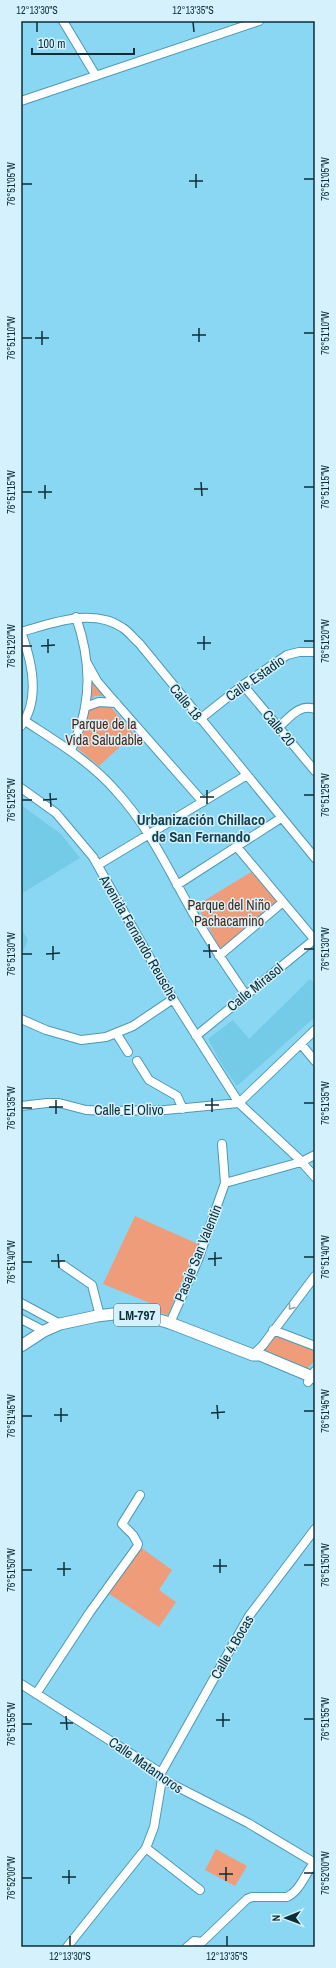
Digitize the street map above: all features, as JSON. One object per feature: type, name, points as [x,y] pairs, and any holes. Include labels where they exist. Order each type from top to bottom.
[{"type":"main road","name":"LM-797","points":[[21,1346],[44,1331],[60,1324],[122,1313],[142,1315],[170,1322],[253,1354],[258,1354],[313,1378]]},
{"type":"street","points":[[63,21],[96,76]]},
{"type":"street","points":[[21,101],[259,21]]},
{"type":"street","points":[[71,751],[85,707],[87,663],[84,640],[76,618]]},
{"type":"street","name":"Calle 18","points":[[21,632],[76,618],[92,618],[108,621],[124,628],[139,643],[315,858]]},
{"type":"street","points":[[21,632],[31,663],[33,678],[29,712],[23,724],[71,751],[115,789],[150,834],[177,885],[219,956],[246,996]]},
{"type":"street","name":"Calle Estadio","points":[[200,719],[243,685],[287,655],[300,652],[315,652]]},
{"type":"street","points":[[87,663],[97,681],[203,802]]},
{"type":"street","name":"Calle 20","points":[[243,685],[315,771]]},
{"type":"street","points":[[85,707],[99,702],[116,703]]},
{"type":"street","points":[[279,727],[304,708],[309,707],[315,709]]},
{"type":"street","points":[[98,866],[247,775]]},
{"type":"street","name":"Avenida Fernando Reusche","points":[[21,788],[56,813],[98,866],[173,998],[239,1104],[315,1176]]},
{"type":"street","points":[[177,885],[281,818]]},
{"type":"street","points":[[237,847],[315,939]]},
{"type":"street","points":[[219,956],[283,902]]},
{"type":"street","name":"Calle Mirasol","points":[[196,1036],[315,939]]},
{"type":"street","points":[[21,1019],[46,1030],[80,1040],[106,1037],[133,1026],[173,998]]},
{"type":"street","points":[[239,1104],[315,1030]]},
{"type":"street","points":[[116,1033],[128,1052]]},
{"type":"street","points":[[301,1044],[315,1061]]},
{"type":"street","points":[[137,1061],[149,1080],[178,1096],[183,1108]]},
{"type":"street","name":"Calle El Olivo","points":[[21,1106],[47,1102],[59,1103],[95,1111],[183,1108],[239,1104]]},
{"type":"street","name":"Pasaje San Valentín","points":[[170,1322],[200,1253],[225,1182],[222,1144]]},
{"type":"street","points":[[225,1182],[301,1162],[315,1155]]},
{"type":"street","points":[[63,1265],[92,1285],[100,1316]]},
{"type":"street","points":[[253,1354],[263,1345],[315,1276]]},
{"type":"street","points":[[21,1303],[60,1324]]},
{"type":"street","points":[[21,1319],[44,1331]]},
{"type":"street","points":[[273,1330],[315,1346]]},
{"type":"street","points":[[36,1694],[90,1612],[138,1547],[135,1538],[122,1524],[140,1495]]},
{"type":"street","name":"Calle 4 Bocas","points":[[67,1947],[146,1848],[154,1828],[162,1776],[249,1616],[315,1529]]},
{"type":"street","name":"Calle Matamoros","points":[[21,1684],[162,1776],[248,1823],[314,1863]]},
{"type":"street","points":[[146,1848],[200,1890]]},
{"type":"street","points":[[187,1947],[194,1941],[202,1942],[252,1897],[287,1897],[292,1895],[297,1890],[314,1863]]},
{"type":"shaded area","points":[[21,805],[61,834],[80,858],[21,894]]},
{"type":"shaded area","points":[[21,928],[28,940],[21,956]]},
{"type":"shaded area","points":[[310,979],[315,984],[315,1017],[237,1086],[222,1065],[208,1039],[233,1020],[249,1039]]},
{"type":"green space","points":[[92,679],[105,696],[95,696],[89,700]]},
{"type":"green space","name":"Parque de la Vida Saludable","points":[[92,706],[110,706],[134,734],[99,766],[77,748],[87,713]]},
{"type":"green space","name":"Parque del Niño Pachacamino","points":[[251,872],[276,900],[276,904],[223,948],[219,947],[197,905]]},
{"type":"green space","points":[[135,1216],[198,1244],[168,1315],[150,1309],[150,1303],[103,1284]]},
{"type":"green space","points":[[275,1331],[315,1346],[315,1360],[307,1369],[261,1353]]},
{"type":"green space","points":[[140,1547],[172,1570],[159,1590],[176,1602],[159,1627],[108,1593]]},
{"type":"green space","points":[[216,1849],[247,1866],[235,1886],[205,1870]]},
{"type":"district","name":"Urbanización Chillaco de San Fernando","points":[[201,828]]}]
